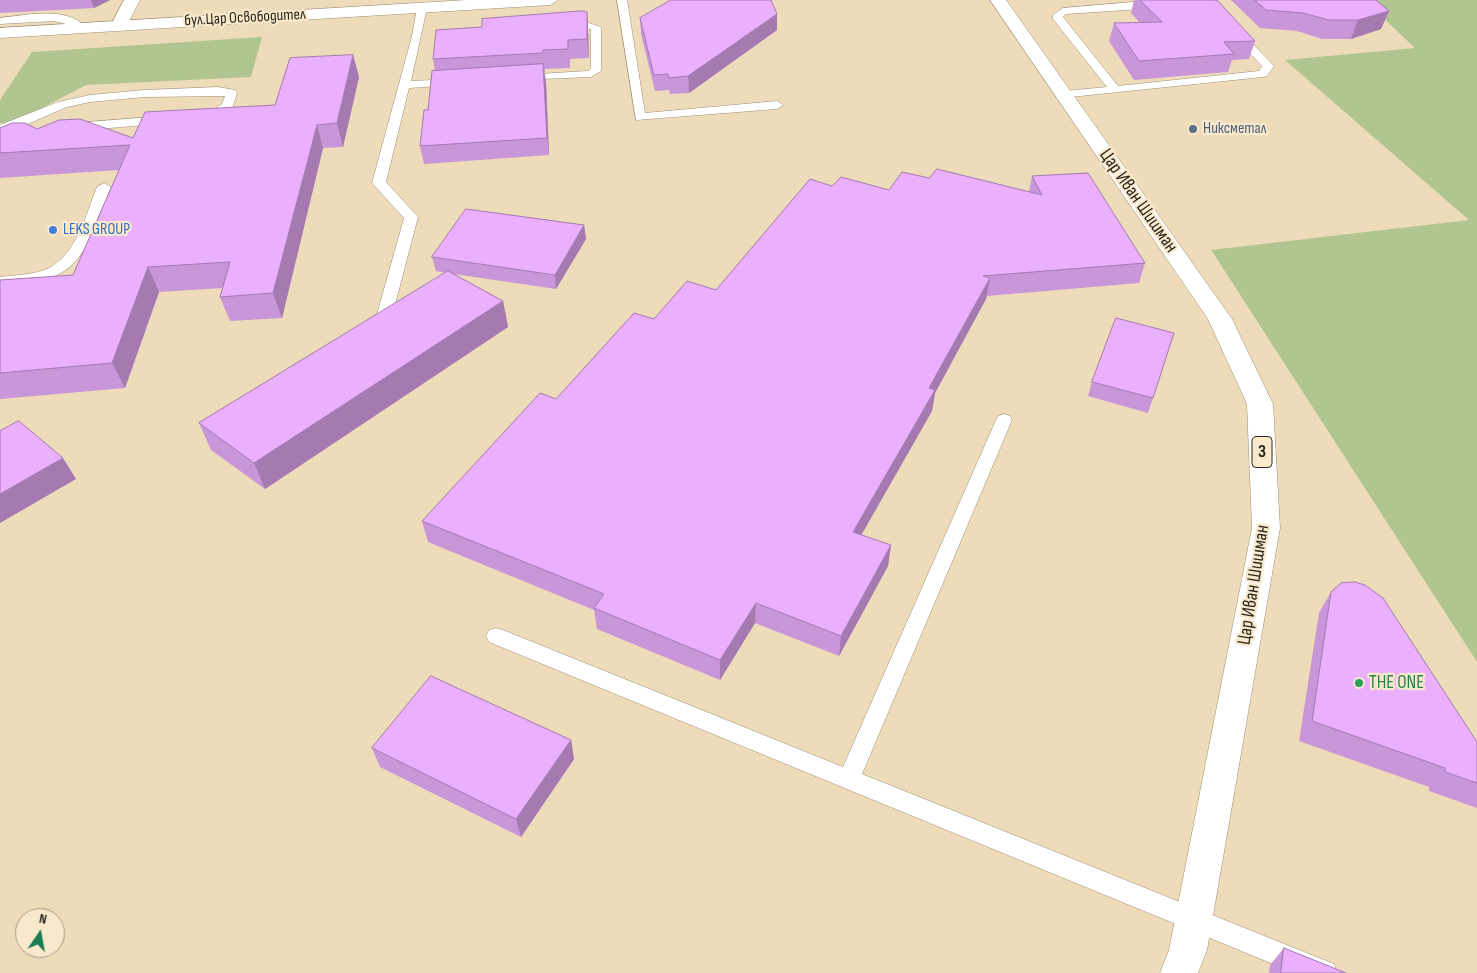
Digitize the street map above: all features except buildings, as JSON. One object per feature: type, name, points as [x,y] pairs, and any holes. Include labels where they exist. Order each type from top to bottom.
[{"type":"main road","points":[[119,25],[132,0]]},
{"type":"main road","name":"бул.Цар Освободител","points":[[0,33],[550,0]]},
{"type":"main road","name":"Цар Иван Шишман","points":[[998,0],[1220,319],[1260,404],[1266,528],[1188,950],[1179,973]]},
{"type":"lane","points":[[622,0],[640,117],[776,105]]},
{"type":"lane","points":[[1115,90],[1057,17],[1063,11],[1146,4],[1165,6]]},
{"type":"lane","points":[[360,330],[384,316],[411,217],[379,183],[404,85],[422,36],[422,8]]},
{"type":"lane","points":[[0,21],[66,17],[76,22],[81,28]]},
{"type":"lane","points":[[1065,95],[1263,74],[1268,66],[1225,21]]},
{"type":"lane","points":[[512,78],[591,74],[597,68],[596,27],[583,24],[554,26]]},
{"type":"lane","points":[[404,85],[463,82]]},
{"type":"lane","points":[[0,129],[35,117],[54,107],[88,98],[218,91],[231,93],[228,106],[213,116],[194,117]]},
{"type":"lane","points":[[59,128],[175,119]]},
{"type":"lane","points":[[0,133],[30,131]]},
{"type":"lane","points":[[0,281],[36,277],[62,266],[74,251],[104,187]]},
{"type":"lane","points":[[849,780],[1004,420]]},
{"type":"lane","points":[[496,636],[1325,973]]},
{"type":"shaded area","points":[[0,0],[1364,0],[1416,48],[1286,60],[1470,220],[1211,251],[1477,662],[1477,973],[0,973]]},
{"type":"green space","points":[[1364,0],[1477,0],[1477,662],[1211,250],[1469,220],[1285,60],[1415,48]]},
{"type":"green space","points":[[262,37],[251,77],[86,85],[13,123],[0,123],[0,100],[32,52]]},
{"type":"place","name":"Никсметал","points":[[1193,129]]},
{"type":"place","name":"LEKS GROUP","points":[[53,230]]},
{"type":"place","name":"THE ONE","points":[[1359,683]]}]
